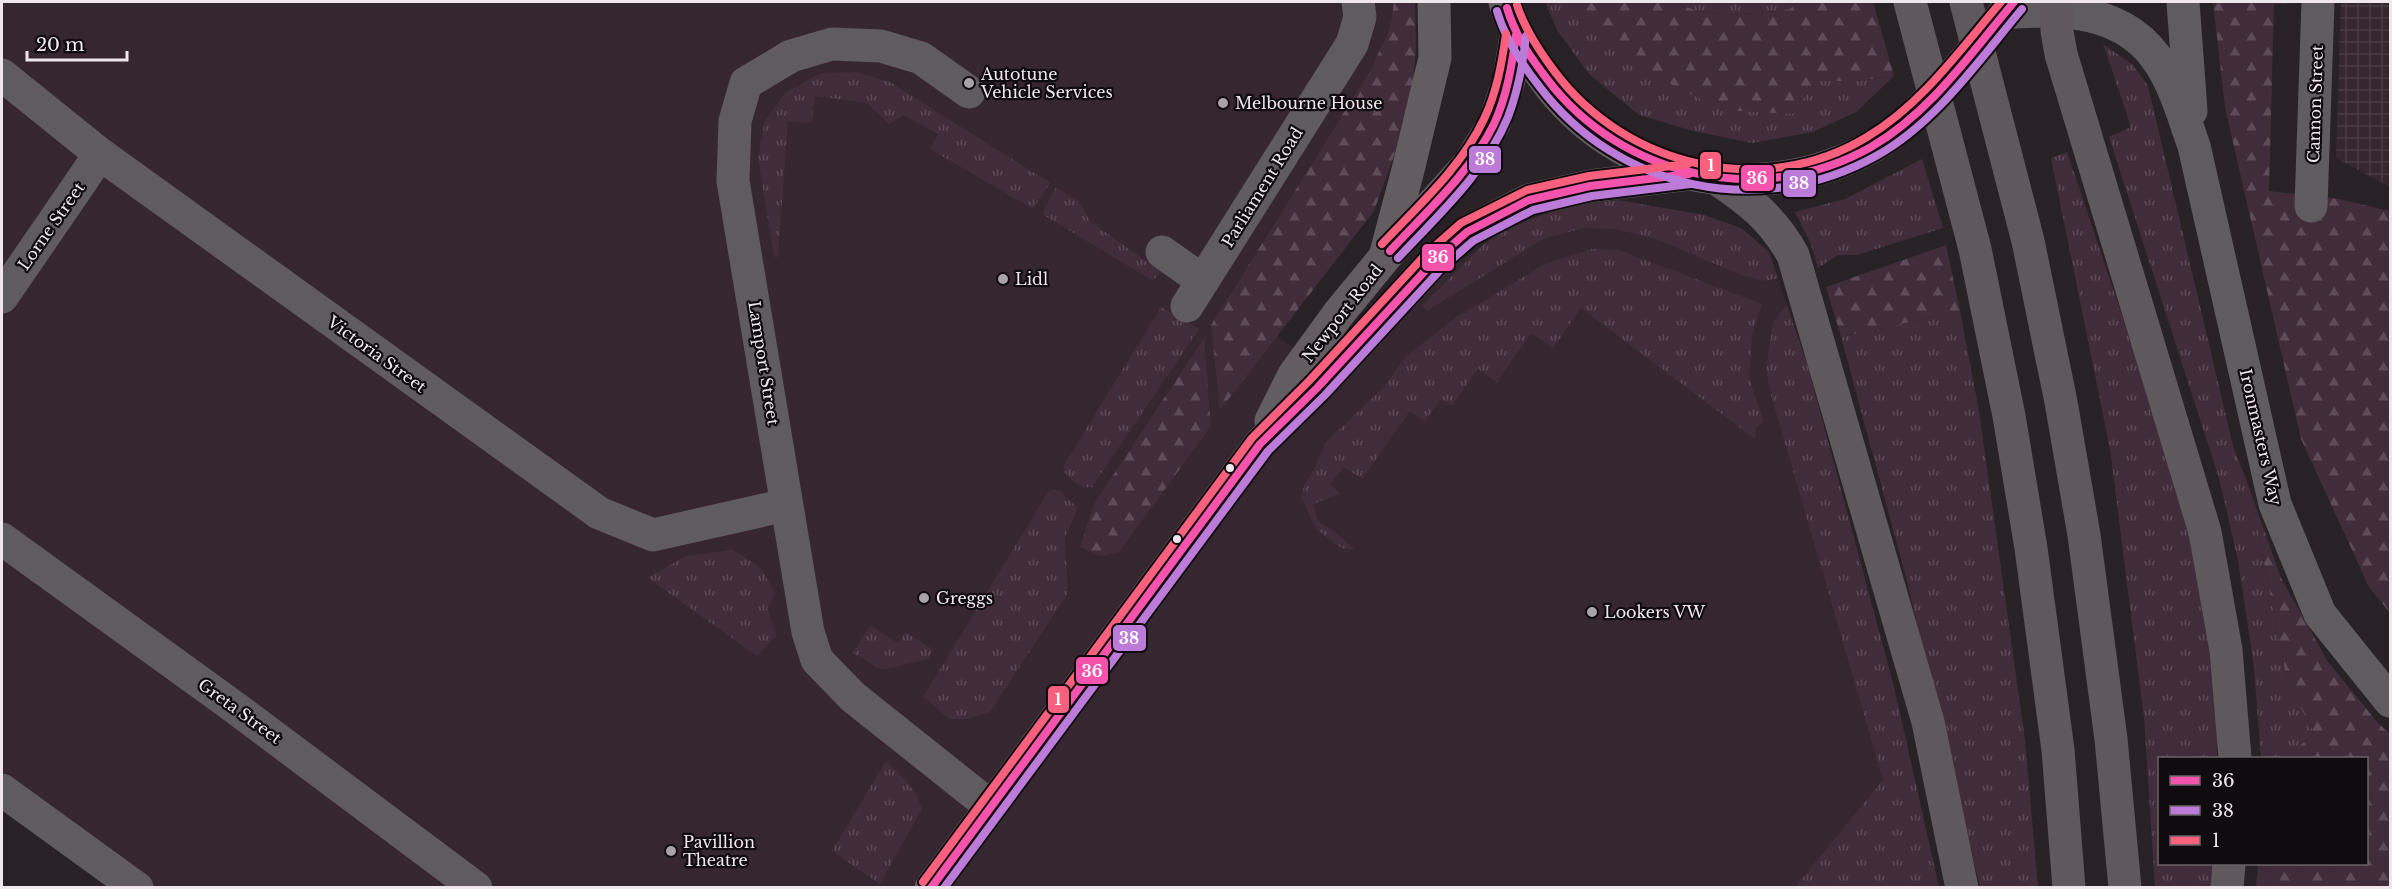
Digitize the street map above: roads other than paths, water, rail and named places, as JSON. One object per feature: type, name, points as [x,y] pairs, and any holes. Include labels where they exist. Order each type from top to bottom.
[{"type":"highway","points":[[1911,2],[1975,249],[2009,416],[2031,548],[2058,750],[2069,888]]},
{"type":"highway","points":[[1966,2],[2028,241],[2061,402],[2084,535],[2111,739],[2124,888]]},
{"type":"highway","points":[[2056,6],[2061,54],[2205,532],[2226,650],[2235,757]]},
{"type":"highway","points":[[1703,176],[1764,214],[1780,232],[1793,255],[1928,722],[1962,888]]},
{"type":"highway","points":[[2227,888],[2229,865]]},
{"type":"main road","points":[[1385,257],[1435,58],[1434,2]]},
{"type":"main road","points":[[1508,13],[1545,82],[1573,112],[1599,134],[1657,165],[1703,176],[1746,181],[1812,172],[1843,161],[1895,131],[1956,70],[2009,7]]},
{"type":"main road","name":"Newport Road","points":[[1260,444],[1294,375],[1339,313],[1385,257],[1469,164],[1494,124],[1509,80],[1508,13]]},
{"type":"main road","name":"Newport Road","points":[[931,888],[1260,444],[1317,388],[1435,260],[1467,232],[1529,200],[1590,186],[1703,176]]},
{"type":"street","name":"Parliament Road","points":[[1162,252],[1195,293],[1352,44],[1360,17],[1358,2]]},
{"type":"street","points":[[2182,2],[2194,146]]},
{"type":"street","name":"Cannon Street","points":[[2311,206],[2318,2]]},
{"type":"street","points":[[2009,7],[2056,6],[2101,17],[2141,40],[2160,63],[2174,89],[2194,146]]},
{"type":"street","name":"Lamport Street","points":[[969,92],[921,58],[881,46],[832,44],[791,56],[746,83],[735,121],[733,181],[808,632],[817,660],[853,697],[990,806]]},
{"type":"street","name":"Victoria Street","points":[[2,75],[100,154],[599,513],[653,535],[786,506]]},
{"type":"street","name":"Ironmasters Way","points":[[2194,146],[2275,504],[2320,614],[2391,701]]},
{"type":"street","name":"Lorne Street","points":[[2,297],[100,154]]},
{"type":"street","name":"Greta Street","points":[[2,539],[258,724],[476,888]]},
{"type":"street","points":[[2,790],[137,888]]},
{"type":"place","name":"Autotune Vehicle Services","points":[[969,83]]},
{"type":"place","name":"Melbourne House","points":[[1223,103]]},
{"type":"place","name":"Lidl","points":[[1003,279]]},
{"type":"place","name":"Greggs","points":[[924,598]]},
{"type":"place","name":"Lookers VW","points":[[1592,612]]},
{"type":"place","name":"Pavillion Theatre","points":[[671,851]]}]
